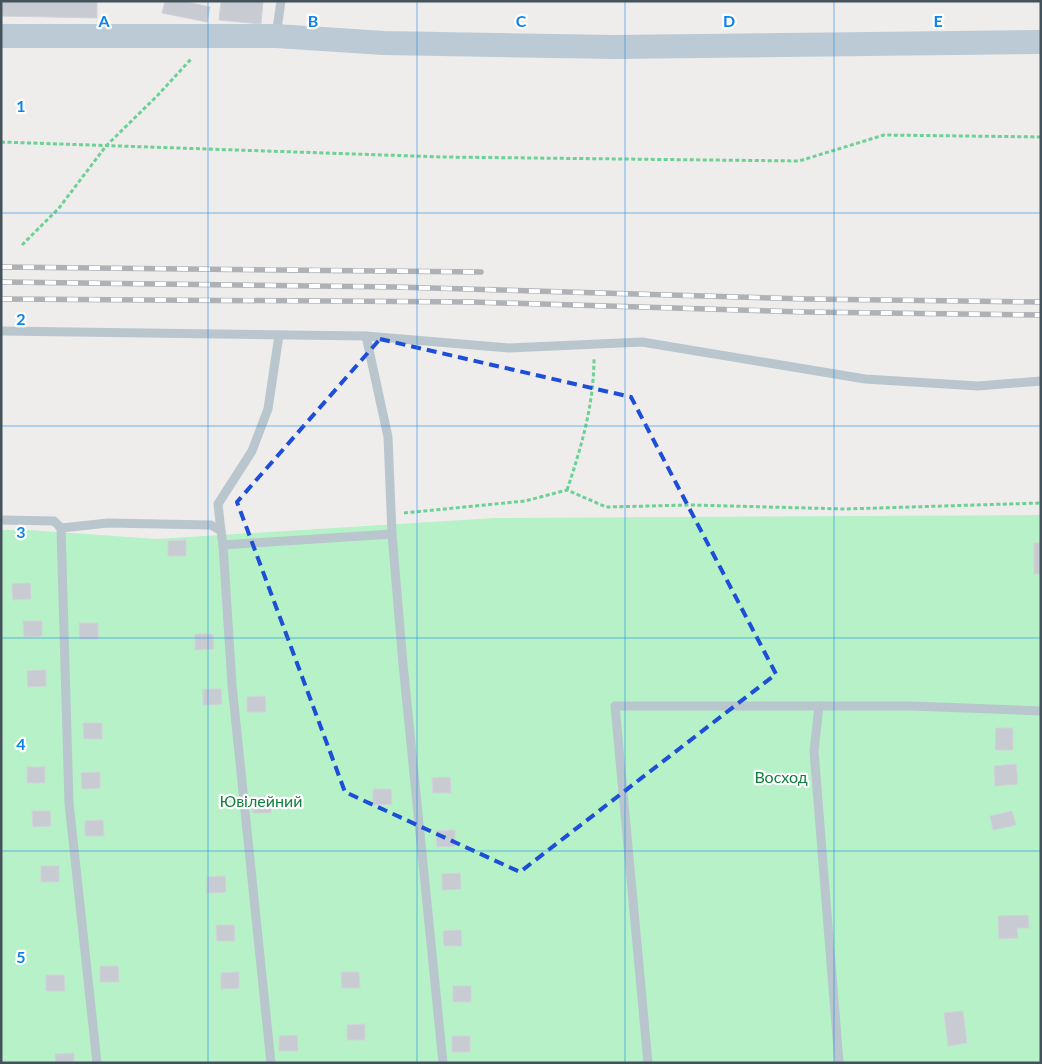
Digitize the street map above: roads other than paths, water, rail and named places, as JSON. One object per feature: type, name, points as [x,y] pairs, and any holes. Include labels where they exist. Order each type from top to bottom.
[{"type":"street","points":[[1,36],[276,36],[384,43],[615,47],[1041,42]]},
{"type":"lane","points":[[276,36],[281,1]]},
{"type":"lane","points":[[1,331],[366,336],[509,348],[642,342],[865,379],[978,386],[1041,381]]},
{"type":"lane","points":[[271,1063],[232,686],[223,545],[218,504],[252,450],[268,409],[280,335]]},
{"type":"lane","points":[[366,336],[388,437],[392,534],[443,1063]]},
{"type":"lane","points":[[1,520],[54,521],[61,528],[70,803],[96,1063]]},
{"type":"lane","points":[[61,528],[108,523],[211,526],[221,531]]},
{"type":"lane","points":[[223,545],[392,534]]},
{"type":"lane","points":[[648,1063],[615,706],[912,706],[1041,711]]},
{"type":"lane","points":[[819,706],[814,751],[839,1063]]},
{"type":"railway","points":[[1,267],[481,272]]},
{"type":"railway","points":[[1,282],[395,287],[807,299],[1041,302]]},
{"type":"railway","points":[[1,299],[471,302],[806,312],[1041,315]]},
{"type":"park label","name":"Восход","points":[[781,777]]},
{"type":"park label","name":"Ювілейний","points":[[261,801]]}]
